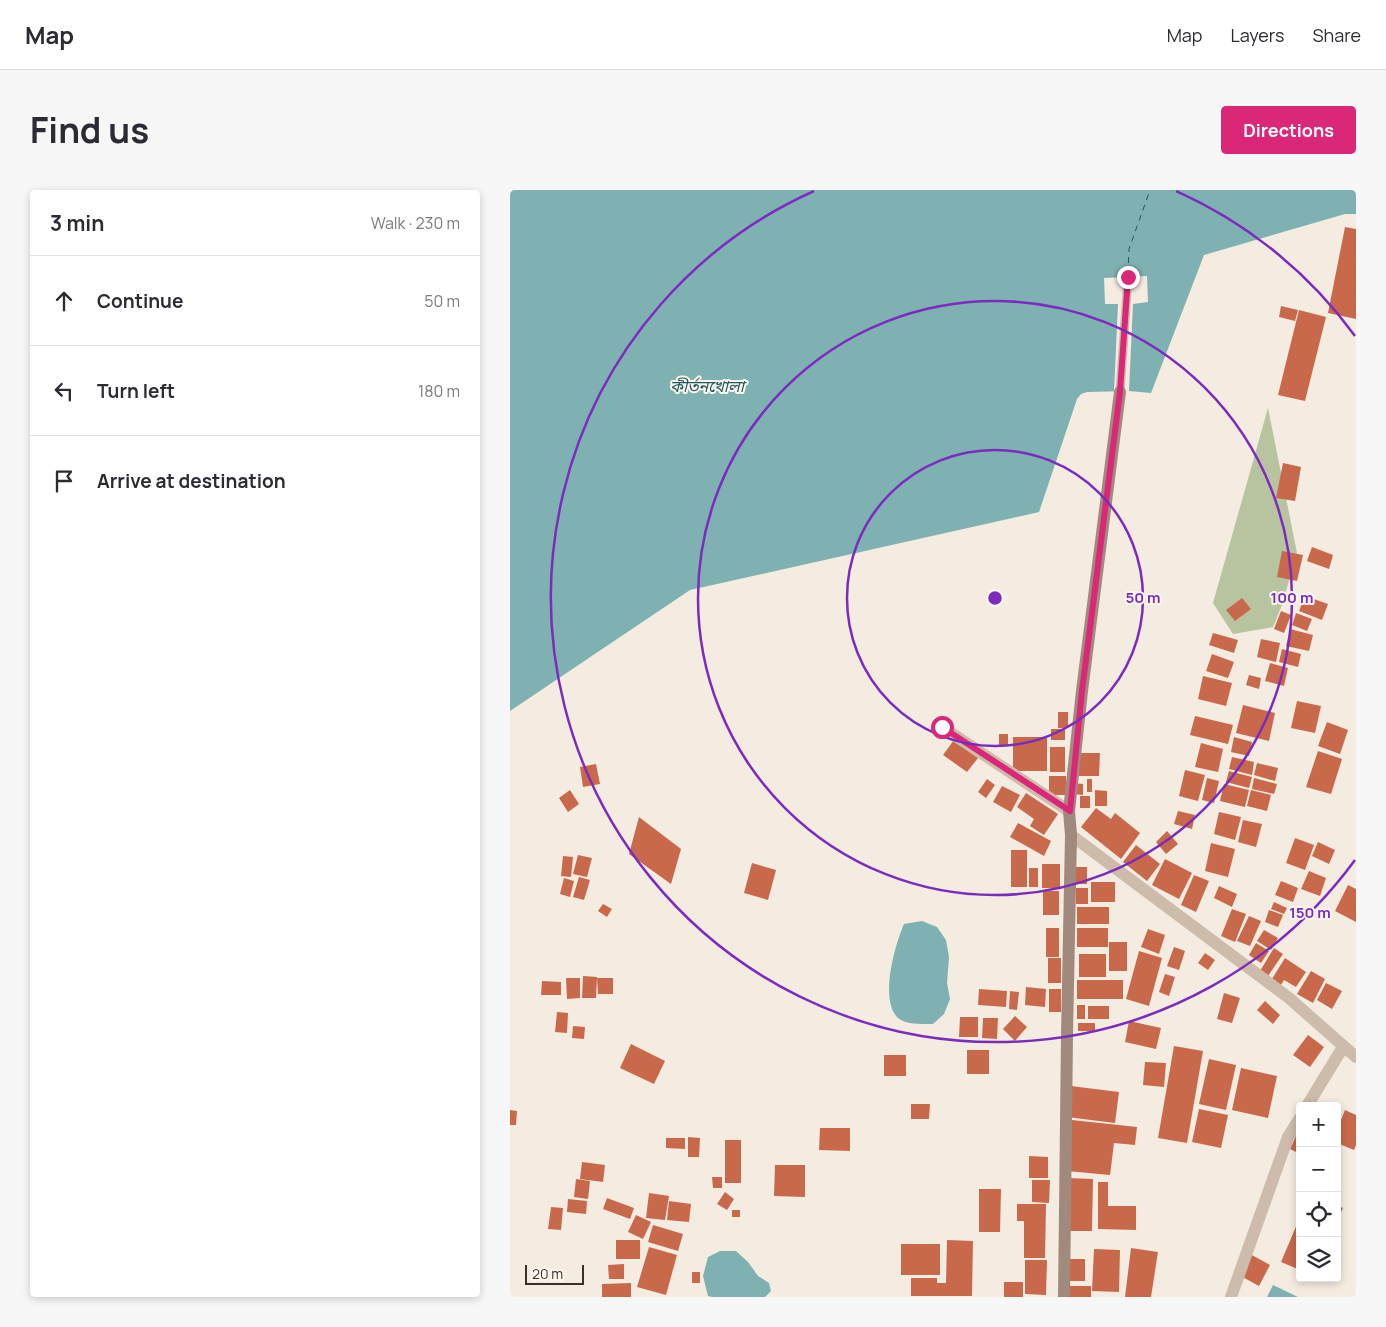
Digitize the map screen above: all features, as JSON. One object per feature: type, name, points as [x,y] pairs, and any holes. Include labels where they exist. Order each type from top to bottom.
[{"type":"main road","points":[[1064,1297],[1070,811],[1082,691],[1120,392]]},
{"type":"street","points":[[942,727],[1070,811]]},
{"type":"street","points":[[1071,835],[1289,998],[1356,1057]]},
{"type":"street","points":[[1309,1102],[1343,1047]]},
{"type":"street","points":[[1230,1297],[1288,1137],[1296,1124]]},
{"type":"lane","points":[[1120,392],[1128,277]]},
{"type":"green space","points":[[1268,408],[1297,553],[1282,605],[1273,627],[1233,634],[1213,603]]},
{"type":"water","name":"কীর্তনখোলা","points":[[510,190],[1356,190],[1356,214],[1345,214],[1204,255],[1151,393],[1129,391],[1087,392],[1081,394],[1077,399],[1039,512],[690,590],[510,711]]},
{"type":"water","points":[[922,921],[937,927],[946,940],[949,957],[947,983],[950,999],[944,1014],[933,1024],[914,1024],[901,1020],[892,1010],[890,999],[890,972],[904,924]]},
{"type":"water","points":[[720,1251],[736,1251],[748,1262],[758,1276],[769,1283],[771,1291],[765,1297],[708,1296],[703,1276],[708,1257]]},
{"type":"water","points":[[1273,1285],[1298,1297],[1267,1297]]},
{"type":"pier","points":[[1147,276],[1148,302],[1133,304],[1129,391],[1114,392],[1118,304],[1105,304],[1104,278]]},
{"type":"building","points":[[1345,227],[1356,229],[1356,319],[1328,313]]},
{"type":"building","points":[[1281,306],[1298,310],[1295,321],[1279,317]]},
{"type":"building","points":[[1299,310],[1326,317],[1305,401],[1278,395]]},
{"type":"building","points":[[1283,463],[1301,467],[1295,501],[1276,498]]},
{"type":"building","points":[[1312,547],[1333,555],[1329,569],[1307,561]]},
{"type":"building","points":[[1282,551],[1303,555],[1297,581],[1277,577]]},
{"type":"building","points":[[1305,596],[1328,604],[1322,620],[1299,611]]},
{"type":"building","points":[[1242,598],[1251,609],[1235,621],[1226,610]]},
{"type":"building","points":[[1281,611],[1291,615],[1284,633],[1274,629]]},
{"type":"building","points":[[1296,613],[1312,619],[1307,631],[1292,625]]},
{"type":"building","points":[[1290,629],[1313,635],[1309,651],[1286,646]]},
{"type":"building","points":[[1213,633],[1238,640],[1234,653],[1209,645]]},
{"type":"building","points":[[1261,639],[1280,643],[1276,662],[1257,657]]},
{"type":"building","points":[[1282,649],[1301,654],[1298,667],[1279,662]]},
{"type":"building","points":[[1212,654],[1234,662],[1228,678],[1206,671]]},
{"type":"building","points":[[1270,663],[1288,668],[1284,686],[1265,681]]},
{"type":"building","points":[[1249,675],[1261,678],[1259,689],[1246,685]]},
{"type":"building","points":[[1203,676],[1232,683],[1226,706],[1198,699]]},
{"type":"building","points":[[1297,701],[1321,706],[1315,733],[1291,728]]},
{"type":"building","points":[[1243,705],[1275,713],[1269,741],[1236,733]]},
{"type":"building","points":[[1058,712],[1068,712],[1068,728],[1058,728]]},
{"type":"building","points":[[1195,716],[1233,725],[1228,744],[1190,735]]},
{"type":"building","points":[[1327,722],[1348,730],[1340,754],[1318,746]]},
{"type":"building","points":[[1051,729],[1065,729],[1065,740],[1051,740]]},
{"type":"building","points":[[999,734],[1008,734],[1008,745],[999,745]]},
{"type":"building","points":[[1013,737],[1047,737],[1047,771],[1013,771]]},
{"type":"building","points":[[1234,737],[1252,742],[1249,756],[1231,752]]},
{"type":"building","points":[[954,740],[978,758],[967,772],[943,755]]},
{"type":"building","points":[[1201,743],[1223,749],[1218,772],[1195,767]]},
{"type":"building","points":[[1050,747],[1065,747],[1065,772],[1050,772]]},
{"type":"building","points":[[1318,751],[1342,759],[1331,794],[1306,787]]},
{"type":"building","points":[[1078,753],[1100,753],[1099,776],[1078,776]]},
{"type":"building","points":[[1232,757],[1254,762],[1252,775],[1229,769]]},
{"type":"building","points":[[1257,763],[1278,768],[1275,781],[1254,775]]},
{"type":"building","points":[[596,764],[600,784],[583,787],[580,767]]},
{"type":"building","points":[[1185,770],[1205,775],[1198,801],[1179,796]]},
{"type":"building","points":[[1229,771],[1252,777],[1249,788],[1226,782]]},
{"type":"building","points":[[1049,776],[1066,776],[1066,795],[1049,795]]},
{"type":"building","points":[[1207,778],[1219,781],[1214,803],[1202,800]]},
{"type":"building","points":[[1254,778],[1277,784],[1274,794],[1252,789]]},
{"type":"building","points":[[987,779],[995,785],[986,798],[978,792]]},
{"type":"building","points":[[1087,779],[1092,779],[1092,792],[1087,792]]},
{"type":"building","points":[[1073,783],[1083,784],[1083,795],[1073,794]]},
{"type":"building","points":[[1224,784],[1249,790],[1245,807],[1220,801]]},
{"type":"building","points":[[1002,786],[1020,795],[1011,812],[993,802]]},
{"type":"building","points":[[570,790],[579,804],[568,812],[559,798]]},
{"type":"building","points":[[1095,790],[1107,791],[1107,806],[1095,806]]},
{"type":"building","points":[[1251,790],[1271,795],[1267,811],[1247,806]]},
{"type":"building","points":[[1026,793],[1058,814],[1044,835],[1030,826],[1034,819],[1017,807]]},
{"type":"building","points":[[1080,796],[1090,796],[1090,808],[1080,808]]},
{"type":"building","points":[[1096,808],[1111,819],[1115,813],[1140,833],[1121,859],[1081,827]]},
{"type":"building","points":[[1178,811],[1195,815],[1192,829],[1174,824]]},
{"type":"building","points":[[1219,812],[1241,817],[1235,840],[1214,834]]},
{"type":"building","points":[[639,817],[681,849],[671,884],[629,854]]},
{"type":"building","points":[[1243,820],[1262,824],[1256,847],[1238,842]]},
{"type":"building","points":[[1018,823],[1051,841],[1044,856],[1010,837]]},
{"type":"building","points":[[1167,831],[1178,844],[1166,854],[1156,842]]},
{"type":"building","points":[[1295,838],[1314,845],[1305,870],[1286,863]]},
{"type":"building","points":[[1318,842],[1335,850],[1329,864],[1312,856]]},
{"type":"building","points":[[1211,843],[1235,849],[1228,877],[1205,871]]},
{"type":"building","points":[[1136,845],[1160,864],[1147,881],[1123,862]]},
{"type":"building","points":[[1011,850],[1027,850],[1027,887],[1011,887]]},
{"type":"building","points":[[578,855],[592,858],[587,877],[573,874]]},
{"type":"building","points":[[563,856],[573,857],[571,877],[561,876]]},
{"type":"building","points":[[1165,859],[1192,873],[1179,899],[1152,885]]},
{"type":"building","points":[[752,863],[776,870],[768,900],[744,893]]},
{"type":"building","points":[[1042,864],[1060,864],[1060,888],[1042,888]]},
{"type":"building","points":[[1075,867],[1087,867],[1087,884],[1075,884]]},
{"type":"building","points":[[1029,868],[1038,868],[1038,887],[1029,887]]},
{"type":"building","points":[[1309,871],[1326,878],[1320,896],[1301,889]]},
{"type":"building","points":[[1194,875],[1209,881],[1196,912],[1181,905]]},
{"type":"building","points":[[579,877],[590,880],[584,900],[573,897]]},
{"type":"building","points":[[564,878],[574,881],[570,897],[560,894]]},
{"type":"building","points":[[1281,881],[1298,888],[1293,902],[1275,895]]},
{"type":"building","points":[[1091,882],[1115,882],[1115,902],[1091,902]]},
{"type":"building","points":[[1348,885],[1356,889],[1356,922],[1335,911]]},
{"type":"building","points":[[1219,886],[1237,894],[1232,907],[1214,898]]},
{"type":"building","points":[[1076,888],[1088,888],[1088,904],[1076,904]]},
{"type":"building","points":[[1043,891],[1059,891],[1059,915],[1043,915]]},
{"type":"building","points":[[1274,902],[1287,908],[1284,914],[1271,909]]},
{"type":"building","points":[[603,904],[612,909],[607,917],[598,911]]},
{"type":"building","points":[[1077,907],[1109,907],[1109,924],[1077,924]]},
{"type":"building","points":[[1232,909],[1246,914],[1235,942],[1221,936]]},
{"type":"building","points":[[1269,910],[1283,915],[1278,927],[1265,922]]},
{"type":"building","points":[[1249,916],[1261,921],[1250,946],[1237,941]]},
{"type":"building","points":[[1046,928],[1059,928],[1059,957],[1046,957]]},
{"type":"building","points":[[1077,928],[1108,928],[1108,947],[1077,947]]},
{"type":"building","points":[[1148,929],[1165,935],[1159,954],[1141,947]]},
{"type":"building","points":[[1264,930],[1278,938],[1271,950],[1257,941]]},
{"type":"building","points":[[1109,942],[1127,942],[1127,971],[1109,971]]},
{"type":"building","points":[[1256,943],[1269,951],[1261,963],[1249,955]]},
{"type":"building","points":[[1174,947],[1185,951],[1179,970],[1167,966]]},
{"type":"building","points":[[1274,948],[1283,954],[1268,976],[1260,971]]},
{"type":"building","points":[[1139,951],[1162,958],[1149,1006],[1126,999]]},
{"type":"building","points":[[1205,953],[1215,960],[1208,970],[1198,963]]},
{"type":"building","points":[[1079,954],[1106,954],[1106,977],[1079,977]]},
{"type":"building","points":[[1048,958],[1061,958],[1061,983],[1048,983]]},
{"type":"building","points":[[1285,958],[1306,972],[1296,987],[1284,980],[1279,988],[1270,982]]},
{"type":"building","points":[[1311,971],[1325,979],[1313,1003],[1297,994]]},
{"type":"building","points":[[1165,974],[1175,977],[1169,996],[1159,992]]},
{"type":"building","points":[[583,976],[597,977],[596,998],[582,998]]},
{"type":"building","points":[[566,978],[580,978],[580,998],[567,999]]},
{"type":"building","points":[[597,978],[613,978],[613,994],[598,994]]},
{"type":"building","points":[[1077,980],[1123,980],[1123,999],[1077,999]]},
{"type":"building","points":[[542,981],[561,982],[561,995],[541,995]]},
{"type":"building","points":[[1326,983],[1342,991],[1332,1009],[1317,1000]]},
{"type":"building","points":[[1026,987],[1046,989],[1045,1007],[1025,1005]]},
{"type":"building","points":[[979,989],[1007,991],[1006,1007],[978,1005]]},
{"type":"building","points":[[1049,989],[1061,989],[1061,1012],[1049,1012]]},
{"type":"building","points":[[1010,991],[1019,992],[1017,1010],[1009,1009]]},
{"type":"building","points":[[1224,993],[1240,998],[1232,1023],[1217,1019]]},
{"type":"building","points":[[1265,1001],[1280,1015],[1273,1024],[1257,1010]]},
{"type":"building","points":[[1077,1005],[1085,1005],[1085,1019],[1077,1019]]},
{"type":"building","points":[[1088,1006],[1109,1006],[1109,1019],[1088,1019]]},
{"type":"building","points":[[557,1012],[568,1013],[567,1033],[555,1032]]},
{"type":"building","points":[[1015,1016],[1027,1027],[1015,1041],[1003,1029]]},
{"type":"building","points":[[960,1017],[978,1017],[978,1037],[959,1037]]},
{"type":"building","points":[[983,1018],[998,1018],[997,1039],[982,1038]]},
{"type":"building","points":[[1129,1021],[1161,1028],[1156,1049],[1125,1042]]},
{"type":"building","points":[[1078,1023],[1095,1023],[1095,1031],[1078,1031]]},
{"type":"building","points":[[573,1026],[585,1027],[584,1039],[572,1038]]},
{"type":"building","points":[[1308,1035],[1324,1047],[1310,1067],[1293,1055]]},
{"type":"building","points":[[631,1044],[665,1061],[654,1084],[620,1068]]},
{"type":"building","points":[[1174,1046],[1203,1051],[1187,1143],[1158,1138]]},
{"type":"building","points":[[967,1050],[989,1050],[989,1074],[967,1074]]},
{"type":"building","points":[[884,1055],[906,1055],[906,1076],[884,1076]]},
{"type":"building","points":[[1209,1059],[1236,1065],[1226,1110],[1199,1104]]},
{"type":"building","points":[[1145,1062],[1166,1063],[1164,1087],[1143,1085]]},
{"type":"building","points":[[1241,1068],[1277,1076],[1268,1118],[1232,1110]]},
{"type":"building","points":[[1071,1086],[1119,1092],[1115,1123],[1067,1117]]},
{"type":"building","points":[[911,1104],[930,1104],[929,1119],[911,1119]]},
{"type":"building","points":[[1199,1109],[1228,1115],[1221,1148],[1192,1142]]},
{"type":"building","points":[[510,1110],[517,1111],[516,1125],[510,1125]]},
{"type":"building","points":[[1345,1110],[1356,1115],[1356,1145],[1354,1150],[1341,1145],[1341,1120]]},
{"type":"building","points":[[1072,1120],[1137,1127],[1135,1145],[1114,1143],[1110,1175],[1067,1171]]},
{"type":"building","points":[[820,1128],[850,1128],[850,1151],[819,1150]]},
{"type":"building","points":[[1296,1136],[1296,1152],[1290,1149]]},
{"type":"building","points":[[688,1137],[700,1138],[699,1157],[688,1157]]},
{"type":"building","points":[[666,1138],[685,1138],[685,1149],[666,1148]]},
{"type":"building","points":[[725,1140],[741,1140],[741,1183],[725,1183]]},
{"type":"building","points":[[1029,1156],[1048,1157],[1048,1178],[1029,1178]]},
{"type":"building","points":[[582,1162],[605,1165],[603,1182],[580,1179]]},
{"type":"building","points":[[775,1165],[805,1165],[805,1197],[774,1196]]},
{"type":"building","points":[[712,1177],[722,1177],[722,1188],[713,1188]]},
{"type":"building","points":[[1068,1178],[1093,1179],[1092,1231],[1067,1231]]},
{"type":"building","points":[[576,1179],[590,1181],[588,1199],[574,1197]]},
{"type":"building","points":[[1032,1180],[1050,1180],[1049,1203],[1032,1202]]},
{"type":"building","points":[[1098,1182],[1108,1182],[1108,1206],[1136,1206],[1136,1230],[1098,1229]]},
{"type":"building","points":[[979,1189],[1001,1189],[1000,1232],[979,1232]]},
{"type":"building","points":[[725,1192],[734,1199],[727,1210],[717,1204]]},
{"type":"building","points":[[649,1193],[669,1196],[665,1220],[646,1218]]},
{"type":"building","points":[[607,1198],[634,1208],[630,1219],[603,1209]]},
{"type":"building","points":[[568,1199],[587,1201],[586,1214],[567,1212]]},
{"type":"building","points":[[669,1201],[691,1204],[689,1222],[667,1220]]},
{"type":"building","points":[[1017,1204],[1046,1204],[1045,1258],[1024,1258],[1024,1221],[1017,1221]]},
{"type":"building","points":[[551,1207],[563,1208],[561,1230],[548,1229]]},
{"type":"building","points":[[732,1210],[740,1210],[740,1217],[732,1217]]},
{"type":"building","points":[[636,1215],[651,1222],[643,1239],[628,1232]]},
{"type":"building","points":[[653,1225],[683,1234],[678,1251],[648,1242]]},
{"type":"building","points":[[1296,1226],[1296,1268],[1281,1262]]},
{"type":"building","points":[[616,1240],[640,1240],[640,1259],[616,1259]]},
{"type":"building","points":[[947,1240],[973,1241],[972,1296],[911,1296],[911,1278],[937,1278],[937,1283],[946,1283]]},
{"type":"building","points":[[901,1244],[940,1244],[940,1275],[901,1275]]},
{"type":"building","points":[[649,1247],[677,1255],[666,1295],[637,1287]]},
{"type":"building","points":[[1131,1248],[1158,1252],[1151,1297],[1125,1297]]},
{"type":"building","points":[[1094,1249],[1120,1250],[1119,1292],[1092,1291]]},
{"type":"building","points":[[1250,1254],[1270,1265],[1259,1286],[1239,1275]]},
{"type":"building","points":[[1065,1259],[1085,1259],[1085,1281],[1065,1281]]},
{"type":"building","points":[[1025,1260],[1047,1260],[1046,1295],[1025,1294]]},
{"type":"building","points":[[624,1264],[624,1279],[609,1279],[608,1265]]},
{"type":"building","points":[[692,1272],[700,1272],[700,1283],[692,1283]]},
{"type":"building","points":[[1004,1282],[1023,1282],[1023,1297],[1004,1297]]},
{"type":"building","points":[[631,1283],[631,1297],[602,1297],[602,1284]]},
{"type":"building","points":[[1067,1286],[1091,1286],[1091,1297],[1066,1297]]},
{"type":"ferry route","points":[[1128,274],[1129,249],[1150,190]]},
{"type":"route","points":[[942,727],[1070,811],[1082,691],[1120,392],[1128,277]]}]
